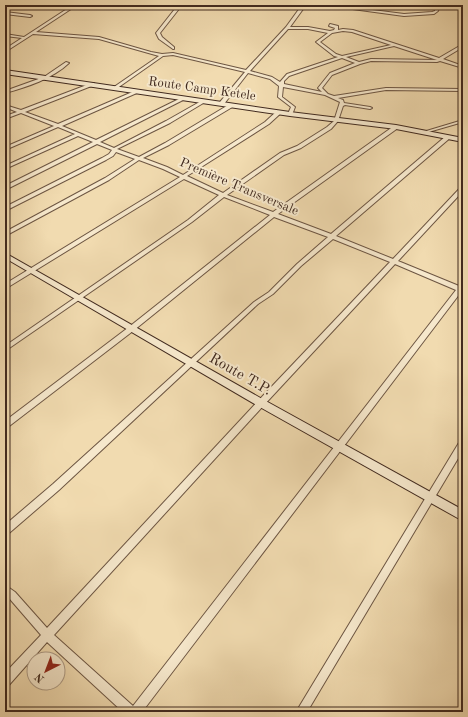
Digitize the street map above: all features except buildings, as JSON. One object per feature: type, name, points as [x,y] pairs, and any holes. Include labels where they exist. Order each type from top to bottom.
[{"type":"street","points":[[66,5],[73,6]]},
{"type":"street","points":[[173,48],[160,38],[158,34],[180,5]]},
{"type":"street","points":[[222,103],[247,72],[287,28],[304,5]]},
{"type":"street","points":[[325,5],[407,15],[433,12],[436,11],[438,5]]},
{"type":"street","points":[[5,51],[73,6]]},
{"type":"street","points":[[5,13],[30,16]]},
{"type":"street","points":[[330,25],[337,27],[337,29],[318,42],[332,53],[359,63]]},
{"type":"street","points":[[287,28],[352,31],[463,67]]},
{"type":"street","points":[[5,349],[190,221],[223,195],[282,154],[299,147],[328,128],[337,120],[342,101],[335,97],[281,85],[271,78],[172,54],[162,55],[94,37],[32,33]]},
{"type":"street","points":[[5,36],[26,38]]},
{"type":"street","points":[[290,114],[294,107],[280,98],[281,85],[284,78],[292,73],[342,57],[394,45]]},
{"type":"street","points":[[327,95],[320,88],[329,75],[359,63],[371,60],[430,62],[440,60],[463,46]]},
{"type":"street","points":[[115,88],[162,55]]},
{"type":"street","points":[[5,92],[47,78],[67,64]]},
{"type":"street","name":"Route Camp Ketele","points":[[6,72],[290,114],[396,127],[463,140]]},
{"type":"street","points":[[5,118],[93,84]]},
{"type":"street","points":[[335,97],[386,89],[463,90]]},
{"type":"street","points":[[5,149],[138,91]]},
{"type":"street","points":[[5,188],[184,98]]},
{"type":"street","points":[[5,209],[104,159],[111,155],[115,150],[204,101]]},
{"type":"street","points":[[340,106],[344,104],[370,108]]},
{"type":"street","points":[[5,234],[108,179],[140,158],[182,136],[232,105]]},
{"type":"street","name":"Première Transversale","points":[[5,106],[59,126],[115,150],[140,158],[184,176],[223,195],[273,215],[462,288]]},
{"type":"street","points":[[5,287],[267,123],[279,112]]},
{"type":"street","points":[[425,132],[463,121]]},
{"type":"street","points":[[5,424],[131,329],[273,215],[396,127]]},
{"type":"street","points":[[5,168],[79,134]]},
{"type":"street","points":[[5,531],[56,487],[256,303],[271,293],[299,265],[448,137]]},
{"type":"street","points":[[5,681],[261,403],[463,188]]},
{"type":"street","name":"Route T.P.","points":[[5,256],[261,403],[463,516]]},
{"type":"street","points":[[136,712],[462,288]]},
{"type":"street","points":[[301,712],[463,444]]},
{"type":"street","points":[[5,590],[12,595],[48,636],[131,712]]}]
